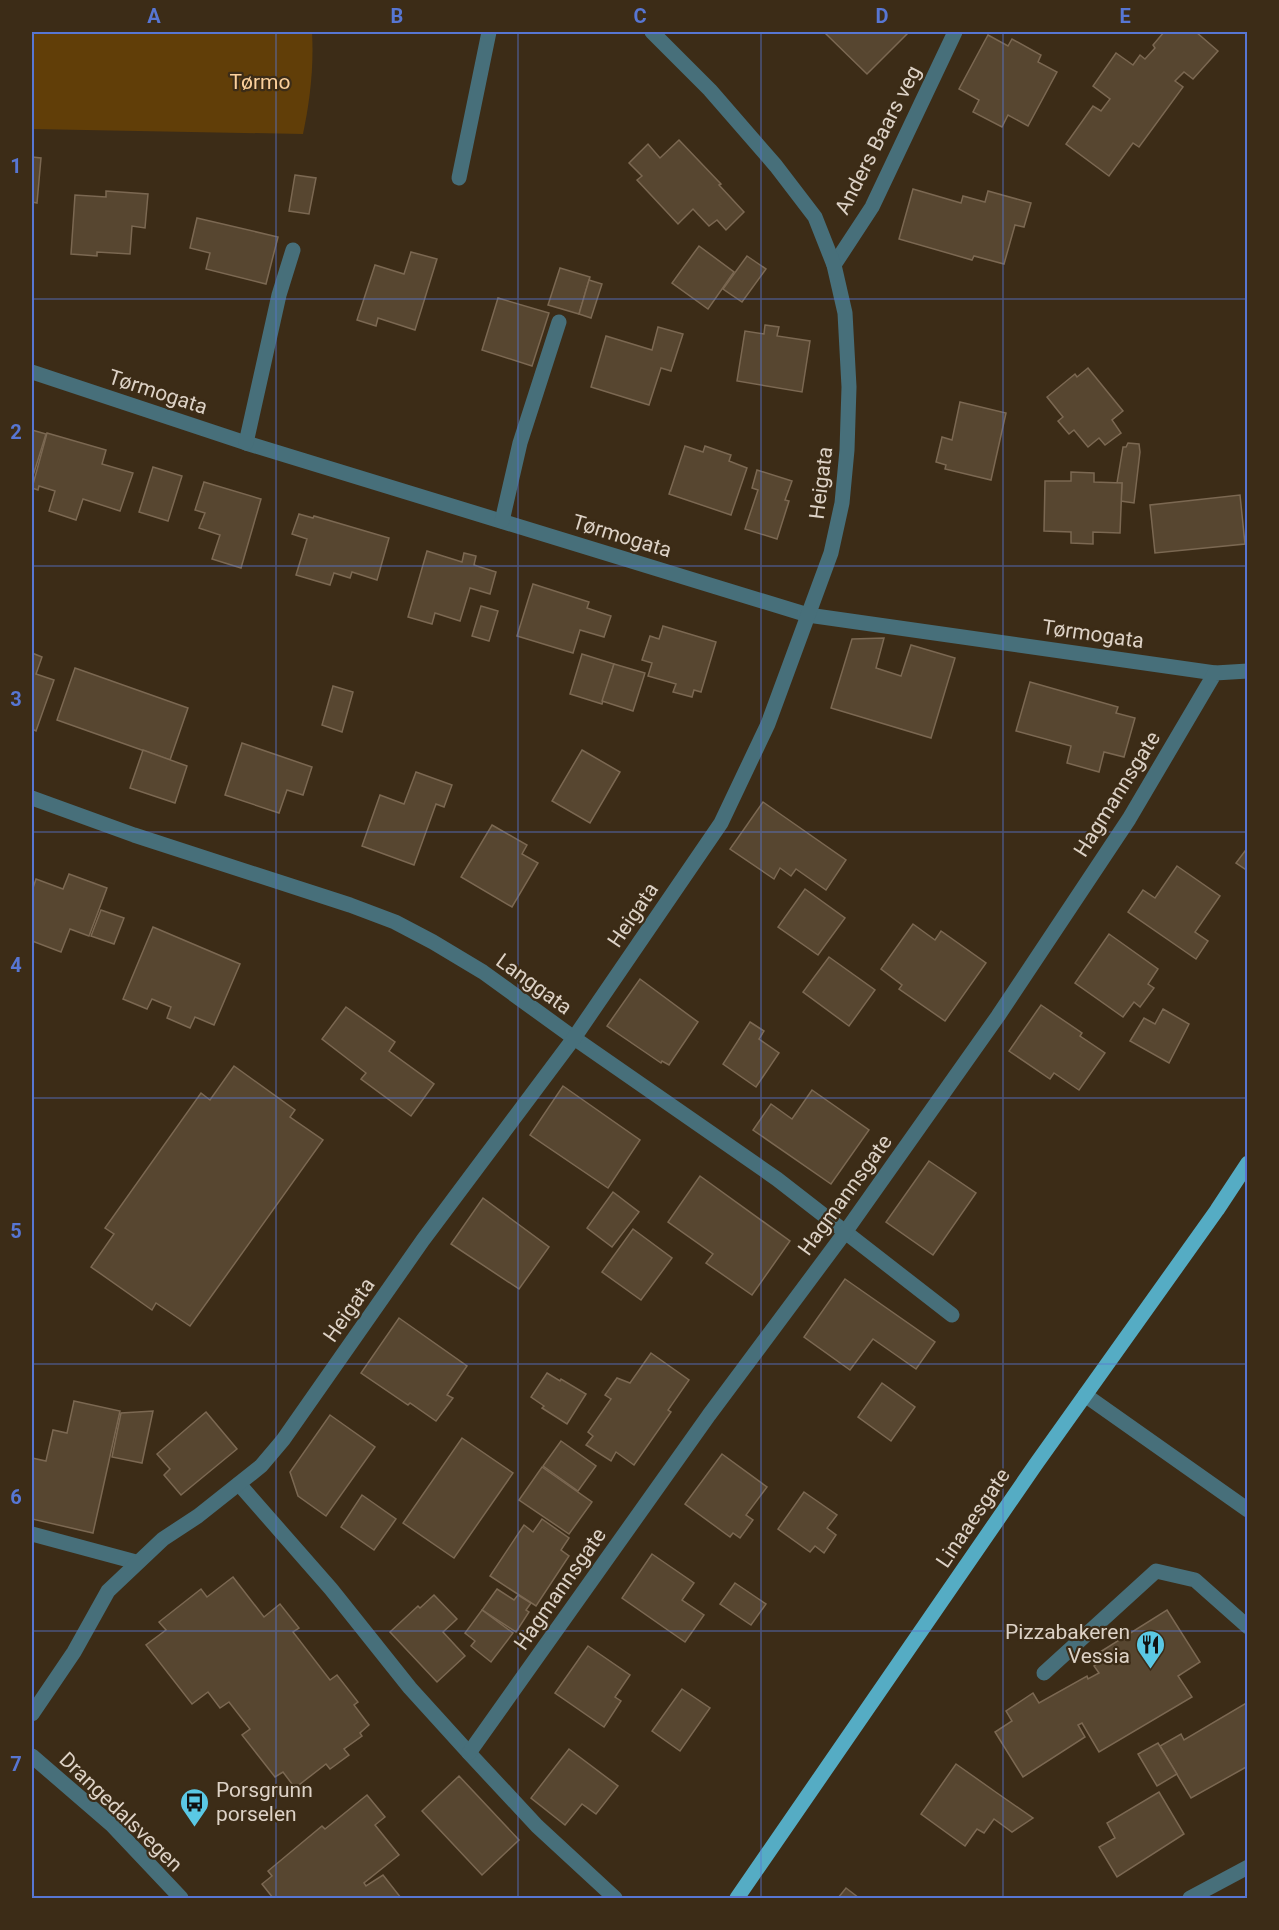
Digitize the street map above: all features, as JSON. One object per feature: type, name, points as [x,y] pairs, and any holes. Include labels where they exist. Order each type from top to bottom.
[{"type":"main road","name":"Linaaesgate","points":[[737,1899],[1248,1163]]},
{"type":"street","points":[[459,178],[489,32]]},
{"type":"street","name":"Heigata","points":[[32,1714],[74,1652],[108,1591],[136,1562],[163,1539],[261,1466],[283,1440],[423,1240],[574,1038],[721,823],[768,724],[831,553],[842,502],[848,450],[849,387],[845,313],[834,265],[815,217],[776,166],[710,90],[652,32]]},
{"type":"street","name":"Anders Baars veg","points":[[834,265],[872,207],[955,32]]},
{"type":"street","points":[[246,443],[279,295],[293,250]]},
{"type":"street","points":[[502,521],[520,443],[559,322]]},
{"type":"street","name":"Tørmogata","points":[[32,372],[246,443],[808,615],[1215,673]]},
{"type":"street","points":[[1215,673],[1248,671]]},
{"type":"street","name":"Hagmannsgate","points":[[469,1753],[709,1416],[846,1232],[998,1016],[1129,819],[1215,673]]},
{"type":"street","name":"Langgata","points":[[32,798],[134,835],[350,905],[394,922],[433,942],[483,972],[777,1179],[952,1315]]},
{"type":"street","points":[[1085,1395],[1248,1510]]},
{"type":"street","points":[[239,1484],[331,1589],[410,1688],[537,1826],[615,1899]]},
{"type":"street","points":[[32,1534],[136,1562]]},
{"type":"street","points":[[1044,1673],[1156,1571],[1195,1580],[1248,1627]]},
{"type":"street","name":"Drangedalsvegen","points":[[32,1756],[112,1825],[181,1899]]},
{"type":"street","points":[[1190,1899],[1248,1867]]},
{"type":"green space","name":"Tørmo","points":[[32,32],[312,32],[311,83],[303,134],[32,129]]},
{"type":"building","points":[[824,32],[909,32],[867,74]]},
{"type":"building","points":[[1164,32],[1196,32],[1218,51],[1193,79],[1184,72],[1175,81],[1183,87],[1139,147],[1133,143],[1109,176],[1066,144],[1093,106],[1101,111],[1110,99],[1093,86],[1116,53],[1133,65],[1140,55],[1145,59],[1155,48],[1153,45]]},
{"type":"building","points":[[988,35],[1008,46],[1012,39],[1041,55],[1038,62],[1057,72],[1028,126],[1008,115],[1002,127],[973,112],[979,100],[959,89]]},
{"type":"building","points":[[679,140],[744,212],[726,230],[717,220],[709,226],[693,209],[678,224],[637,180],[642,176],[629,163],[648,144],[660,158]]},
{"type":"building","points":[[32,157],[41,158],[37,203],[32,202]]},
{"type":"building","points":[[295,175],[316,178],[309,214],[289,211]]},
{"type":"building","points":[[913,189],[961,203],[963,196],[985,202],[988,191],[1031,203],[1024,227],[1015,225],[1004,264],[974,256],[972,260],[899,239]]},
{"type":"building","points":[[106,191],[148,194],[145,228],[132,226],[130,254],[97,252],[97,256],[71,254],[75,195],[106,197]]},
{"type":"building","points":[[197,218],[278,237],[266,284],[206,269],[210,253],[190,248]]},
{"type":"building","points":[[699,246],[734,272],[708,309],[672,283]]},
{"type":"building","points":[[411,252],[437,259],[415,330],[378,318],[376,326],[357,320],[375,265],[404,274]]},
{"type":"building","points":[[747,256],[766,269],[742,302],[723,289]]},
{"type":"building","points":[[560,268],[590,277],[579,314],[548,305]]},
{"type":"building","points":[[589,280],[602,284],[591,318],[579,314]]},
{"type":"building","points":[[498,298],[549,313],[532,366],[482,350]]},
{"type":"building","points":[[765,325],[779,327],[777,336],[810,341],[802,392],[737,381],[745,331],[764,334]]},
{"type":"building","points":[[658,327],[683,334],[671,371],[661,368],[649,405],[591,387],[606,336],[652,350]]},
{"type":"building","points":[[1088,368],[1123,411],[1112,420],[1121,433],[1105,445],[1099,438],[1088,447],[1074,430],[1069,434],[1058,421],[1063,417],[1047,397],[1075,374],[1077,377]]},
{"type":"building","points":[[960,402],[1006,413],[991,480],[945,469],[946,465],[936,462],[942,437],[952,440]]},
{"type":"building","points":[[32,430],[46,434],[32,479]]},
{"type":"building","points":[[47,433],[106,450],[102,464],[133,473],[120,511],[83,499],[76,520],[49,511],[55,491],[39,486],[38,490],[32,488]]},
{"type":"building","points":[[1128,443],[1139,444],[1140,452],[1134,503],[1121,501],[1122,483],[1117,483],[1123,447],[1126,447]]},
{"type":"building","points":[[685,446],[703,452],[705,446],[731,455],[729,461],[747,468],[731,515],[669,494]]},
{"type":"building","points":[[153,467],[182,476],[168,521],[139,512]]},
{"type":"building","points":[[757,470],[792,481],[785,500],[789,501],[777,539],[745,529],[758,490],[752,488]]},
{"type":"building","points":[[1071,472],[1094,473],[1094,482],[1122,483],[1120,533],[1093,532],[1093,544],[1071,543],[1071,532],[1044,531],[1045,481],[1071,481]]},
{"type":"building","points":[[204,482],[261,499],[241,568],[212,559],[220,535],[199,528],[205,513],[195,510]]},
{"type":"building","points":[[1240,495],[1245,544],[1155,553],[1150,505]]},
{"type":"building","points":[[299,514],[313,518],[314,516],[389,538],[377,580],[352,572],[350,578],[334,573],[330,585],[296,575],[307,539],[292,534]]},
{"type":"building","points":[[427,551],[462,562],[464,553],[476,556],[474,565],[496,572],[490,594],[470,588],[460,621],[435,613],[432,624],[408,617]]},
{"type":"building","points":[[533,584],[589,602],[587,608],[611,616],[604,637],[580,630],[573,653],[517,636]]},
{"type":"building","points":[[481,606],[498,611],[489,641],[472,636]]},
{"type":"building","points":[[663,626],[716,642],[701,692],[694,690],[692,697],[673,692],[676,684],[648,676],[652,663],[642,660],[650,636],[659,639]]},
{"type":"building","points":[[884,638],[876,668],[901,676],[911,645],[955,658],[931,738],[831,708],[852,639]]},
{"type":"building","points":[[32,653],[42,657],[36,674],[54,680],[36,731],[32,729]]},
{"type":"building","points":[[582,654],[614,664],[602,704],[570,694]]},
{"type":"building","points":[[614,664],[645,673],[633,711],[602,701]]},
{"type":"building","points":[[75,668],[188,708],[170,760],[57,720]]},
{"type":"building","points":[[1030,682],[1118,707],[1116,713],[1135,718],[1124,757],[1104,752],[1099,772],[1067,763],[1071,746],[1016,731]]},
{"type":"building","points":[[333,686],[353,692],[342,732],[322,725]]},
{"type":"building","points":[[242,743],[312,767],[303,795],[287,790],[279,813],[225,795]]},
{"type":"building","points":[[143,750],[187,766],[175,803],[130,788]]},
{"type":"building","points":[[582,750],[620,772],[590,823],[552,801]]},
{"type":"building","points":[[416,772],[452,785],[444,807],[436,804],[414,865],[362,846],[380,795],[404,804]]},
{"type":"building","points":[[763,802],[846,860],[826,890],[796,869],[791,876],[780,868],[774,879],[730,849]]},
{"type":"building","points":[[492,825],[527,845],[522,854],[538,863],[512,907],[461,877]]},
{"type":"building","points":[[1248,847],[1248,871],[1236,863]]},
{"type":"building","points":[[1177,866],[1220,896],[1195,932],[1208,941],[1196,959],[1128,912],[1143,890],[1155,898]]},
{"type":"building","points":[[69,874],[107,888],[89,936],[70,929],[61,952],[32,941],[32,891],[36,879],[63,889]]},
{"type":"building","points":[[805,889],[845,918],[818,955],[778,927]]},
{"type":"building","points":[[101,910],[124,918],[114,944],[91,936]]},
{"type":"building","points":[[913,924],[935,940],[941,931],[986,963],[945,1021],[899,989],[902,985],[881,969]]},
{"type":"building","points":[[153,927],[240,964],[214,1025],[195,1017],[190,1028],[167,1018],[171,1007],[152,999],[147,1009],[123,999]]},
{"type":"building","points":[[1109,934],[1158,969],[1148,984],[1154,988],[1140,1007],[1134,1002],[1123,1017],[1075,983]]},
{"type":"building","points":[[829,957],[875,990],[849,1026],[803,992]]},
{"type":"building","points":[[640,979],[698,1022],[669,1065],[662,1061],[661,1063],[607,1026]]},
{"type":"building","points":[[1041,1005],[1082,1033],[1080,1036],[1105,1053],[1079,1090],[1054,1073],[1050,1079],[1009,1051]]},
{"type":"building","points":[[346,1007],[395,1042],[389,1051],[434,1084],[411,1116],[361,1079],[366,1073],[322,1039]]},
{"type":"building","points":[[1163,1009],[1189,1024],[1169,1063],[1130,1041],[1144,1018],[1155,1024]]},
{"type":"building","points":[[750,1022],[764,1031],[759,1039],[779,1053],[756,1087],[723,1064]]},
{"type":"building","points":[[234,1066],[295,1110],[290,1117],[323,1140],[190,1326],[156,1303],[152,1310],[91,1267],[114,1234],[105,1228],[201,1093],[210,1100]]},
{"type":"building","points":[[563,1086],[640,1140],[608,1188],[530,1135]]},
{"type":"building","points":[[812,1090],[869,1130],[831,1184],[753,1130],[771,1104],[792,1119]]},
{"type":"building","points":[[929,1161],[976,1193],[933,1255],[886,1222]]},
{"type":"building","points":[[700,1176],[790,1241],[752,1295],[706,1263],[713,1254],[668,1222]]},
{"type":"building","points":[[613,1192],[639,1212],[612,1247],[587,1228]]},
{"type":"building","points":[[483,1198],[549,1247],[519,1289],[451,1244]]},
{"type":"building","points":[[633,1229],[672,1258],[641,1300],[602,1272]]},
{"type":"building","points":[[845,1279],[935,1342],[916,1369],[873,1339],[850,1370],[804,1337]]},
{"type":"building","points":[[399,1318],[467,1366],[447,1395],[453,1398],[436,1421],[361,1373]]},
{"type":"building","points":[[651,1353],[689,1380],[668,1410],[671,1412],[634,1465],[616,1452],[611,1461],[586,1445],[593,1436],[588,1432],[611,1399],[605,1395],[617,1378],[630,1383]]},
{"type":"building","points":[[547,1373],[586,1394],[567,1424],[542,1408],[544,1406],[531,1397]]},
{"type":"building","points":[[882,1383],[915,1407],[891,1441],[858,1417]]},
{"type":"building","points":[[74,1401],[120,1411],[93,1533],[32,1519],[32,1458],[46,1461],[53,1430],[67,1433]]},
{"type":"building","points":[[153,1411],[142,1463],[112,1457],[121,1413]]},
{"type":"building","points":[[206,1412],[237,1449],[181,1495],[164,1475],[170,1469],[157,1454]]},
{"type":"building","points":[[330,1415],[375,1447],[326,1516],[298,1496],[290,1472]]},
{"type":"building","points":[[462,1438],[513,1473],[454,1558],[403,1523]]},
{"type":"building","points":[[561,1441],[596,1466],[578,1491],[543,1466]]},
{"type":"building","points":[[722,1454],[767,1487],[746,1515],[753,1520],[740,1538],[733,1533],[730,1537],[685,1504]]},
{"type":"building","points":[[542,1467],[592,1502],[569,1534],[519,1500]]},
{"type":"building","points":[[804,1492],[837,1515],[827,1528],[836,1535],[824,1553],[815,1546],[810,1552],[778,1529]]},
{"type":"building","points":[[362,1495],[396,1519],[374,1550],[341,1527]]},
{"type":"building","points":[[542,1519],[569,1538],[561,1550],[569,1556],[536,1606],[490,1576],[524,1525],[533,1532]]},
{"type":"building","points":[[652,1554],[694,1583],[682,1600],[704,1615],[685,1642],[622,1598]]},
{"type":"building","points":[[233,1577],[264,1617],[280,1604],[299,1628],[293,1632],[330,1680],[337,1675],[358,1702],[354,1705],[369,1725],[360,1733],[362,1736],[344,1749],[349,1755],[330,1769],[326,1764],[295,1788],[283,1772],[275,1777],[242,1735],[250,1729],[229,1702],[220,1708],[208,1692],[192,1704],[146,1645],[166,1630],[159,1622],[201,1589],[207,1597]]},
{"type":"building","points":[[735,1583],[766,1604],[751,1625],[720,1604]]},
{"type":"building","points":[[497,1589],[514,1600],[518,1595],[531,1603],[526,1610],[529,1612],[516,1632],[482,1610]]},
{"type":"building","points":[[434,1595],[457,1619],[443,1632],[465,1656],[437,1682],[390,1632],[418,1606],[420,1608]]},
{"type":"building","points":[[482,1610],[513,1633],[491,1662],[471,1646],[475,1641],[465,1633]]},
{"type":"building","points":[[1167,1610],[1200,1662],[1178,1676],[1192,1697],[1099,1752],[1082,1723],[1078,1725],[1085,1737],[1023,1777],[995,1732],[1012,1721],[1006,1711],[1033,1693],[1039,1703],[1087,1676],[1088,1679],[1099,1673],[1094,1666],[1104,1659],[1100,1652]]},
{"type":"building","points":[[588,1646],[630,1675],[615,1697],[621,1701],[604,1727],[555,1693]]},
{"type":"building","points":[[682,1689],[710,1708],[680,1751],[652,1731]]},
{"type":"building","points":[[1248,1702],[1248,1766],[1191,1798],[1160,1746],[1181,1734],[1184,1740]]},
{"type":"building","points":[[1158,1743],[1177,1774],[1157,1786],[1138,1754]]},
{"type":"building","points":[[569,1749],[618,1786],[596,1814],[582,1804],[565,1825],[531,1798]]},
{"type":"building","points":[[956,1764],[1033,1818],[1012,1832],[994,1819],[984,1833],[977,1829],[965,1846],[921,1814]]},
{"type":"building","points":[[459,1776],[519,1840],[482,1875],[422,1811]]},
{"type":"building","points":[[1159,1792],[1184,1834],[1117,1877],[1099,1847],[1115,1838],[1107,1823]]},
{"type":"building","points":[[367,1795],[385,1817],[375,1825],[399,1855],[364,1883],[366,1886],[383,1875],[401,1898],[273,1898],[262,1884],[272,1876],[268,1871],[322,1826],[325,1829]]},
{"type":"building","points":[[846,1888],[859,1898],[838,1898]]},
{"type":"place","name":"Pizzabakeren Vessia","points":[[1151,1670]]},
{"type":"place","name":"Porsgrunn porselen","points":[[195,1828]]}]
